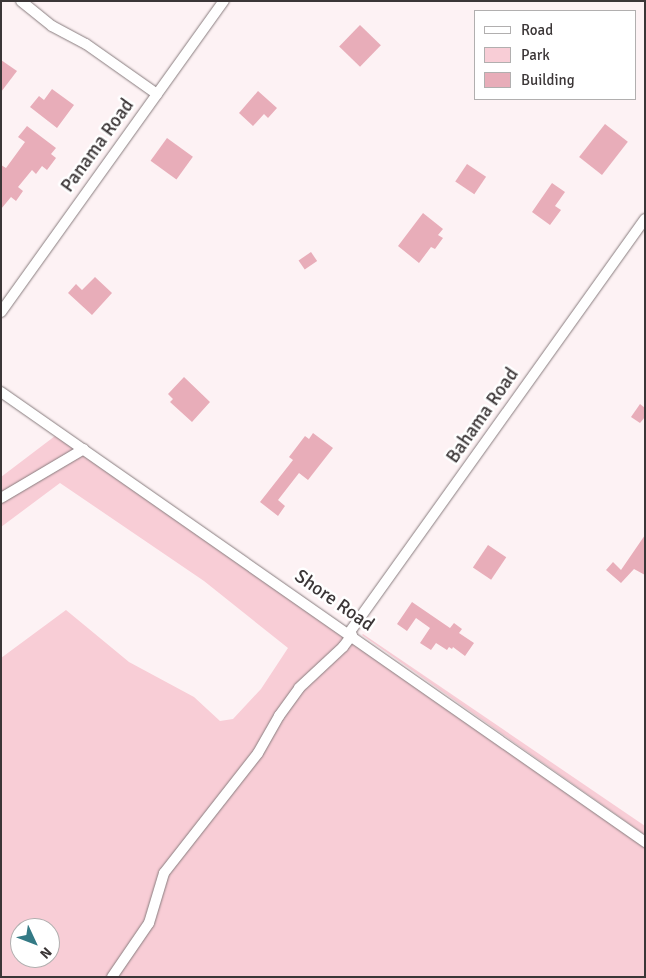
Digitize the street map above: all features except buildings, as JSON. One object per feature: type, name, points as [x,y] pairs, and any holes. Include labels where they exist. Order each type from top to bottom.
[{"type":"street","points":[[21,1],[46,22],[86,44],[157,94]]},
{"type":"street","name":"Panama Road","points":[[1,312],[224,1]]},
{"type":"street","name":"Bahama Road","points":[[112,977],[149,923],[164,872],[258,753],[279,716],[299,688],[342,647],[645,219]]},
{"type":"street","name":"Shore Road","points":[[1,392],[351,634],[645,842]]},
{"type":"street","points":[[1,498],[84,449]]},
{"type":"green space","points":[[55,436],[645,848],[645,977],[1,977],[1,658],[66,610],[129,662],[194,697],[220,721],[233,719],[261,689],[288,648],[204,581],[60,483],[1,527],[1,477]]},
{"type":"green space","points":[[362,635],[645,826],[645,835]]}]
